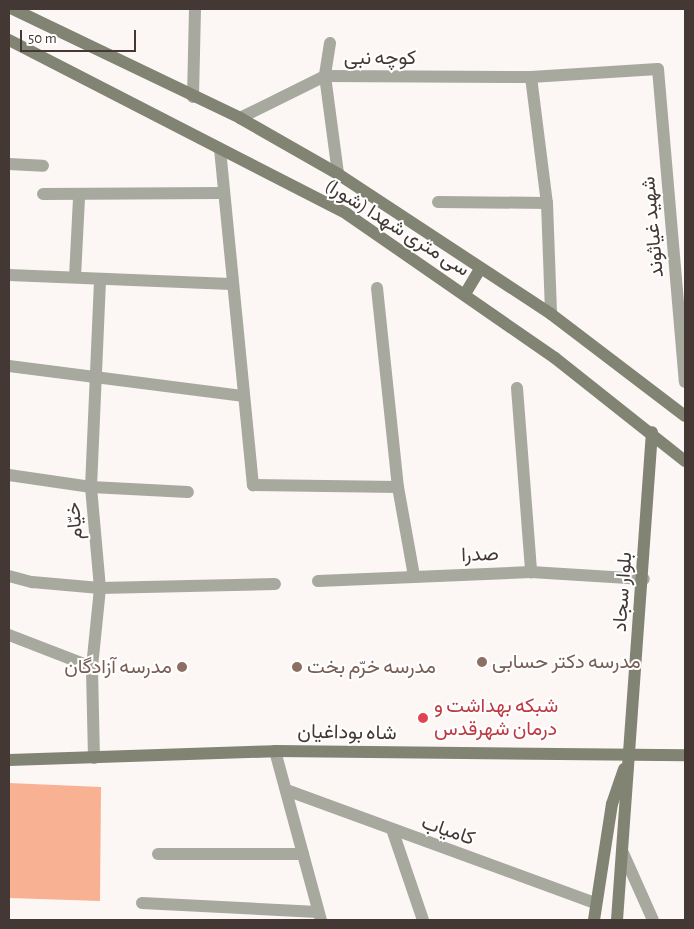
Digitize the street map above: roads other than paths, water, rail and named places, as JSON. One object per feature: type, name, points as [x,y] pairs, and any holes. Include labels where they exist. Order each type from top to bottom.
[{"type":"main road","name":"سی متری شهدا (شورا)","points":[[13,9],[240,118],[338,174],[551,314],[685,416]]},
{"type":"main road","name":"سی متری شهدا (شورا)","points":[[9,40],[347,214],[465,294],[652,432],[685,462]]},
{"type":"main road","points":[[465,294],[480,269]]},
{"type":"main road","name":"بلوار سجاد","points":[[617,920],[644,579],[652,432]]},
{"type":"main road","name":"شاه بوداغیان","points":[[9,760],[275,751],[685,756]]},
{"type":"main road","name":"بلوار سجاد","points":[[594,920],[595,903],[612,804],[629,754]]},
{"type":"street","points":[[193,97],[195,9]]},
{"type":"street","points":[[330,43],[325,76],[338,174]]},
{"type":"street","name":"کوچه نبی","points":[[240,118],[325,76],[530,77],[658,70]]},
{"type":"street","name":"شهید غیاثوند","points":[[658,70],[685,382]]},
{"type":"street","points":[[530,77],[548,203],[551,314]]},
{"type":"street","points":[[220,149],[222,193],[242,396],[253,485],[398,487]]},
{"type":"street","points":[[9,164],[43,166]]},
{"type":"street","points":[[43,194],[78,197],[222,193]]},
{"type":"street","points":[[75,277],[78,197]]},
{"type":"street","points":[[438,202],[548,203]]},
{"type":"street","points":[[9,275],[231,284]]},
{"type":"street","name":"خیّام","points":[[94,758],[92,667],[100,588],[91,488],[94,377],[100,280]]},
{"type":"street","points":[[377,288],[398,487],[414,576]]},
{"type":"street","points":[[9,366],[242,396]]},
{"type":"street","points":[[517,388],[531,572]]},
{"type":"street","points":[[9,475],[91,488],[188,492]]},
{"type":"street","name":"صدرا","points":[[318,581],[531,572],[644,579]]},
{"type":"street","points":[[9,576],[32,582],[100,588],[275,584]]},
{"type":"street","points":[[9,635],[92,667]]},
{"type":"street","points":[[142,903],[319,916],[302,854],[289,791],[275,751]]},
{"type":"street","name":"کامیاب","points":[[289,791],[393,832],[595,903]]},
{"type":"street","points":[[393,832],[423,920]]},
{"type":"street","points":[[623,853],[653,920]]},
{"type":"street","points":[[158,854],[302,854]]},
{"type":"place","name":"مدرسه دکتر حسابی","points":[[482,662]]},
{"type":"place","name":"مدرسه آزادگان","points":[[182,667]]},
{"type":"place","name":"مدرسه خرّم بخت","points":[[297,667]]},
{"type":"place","name":"شبکه بهداشت و درمان شهرقدس","points":[[423,718]]}]
